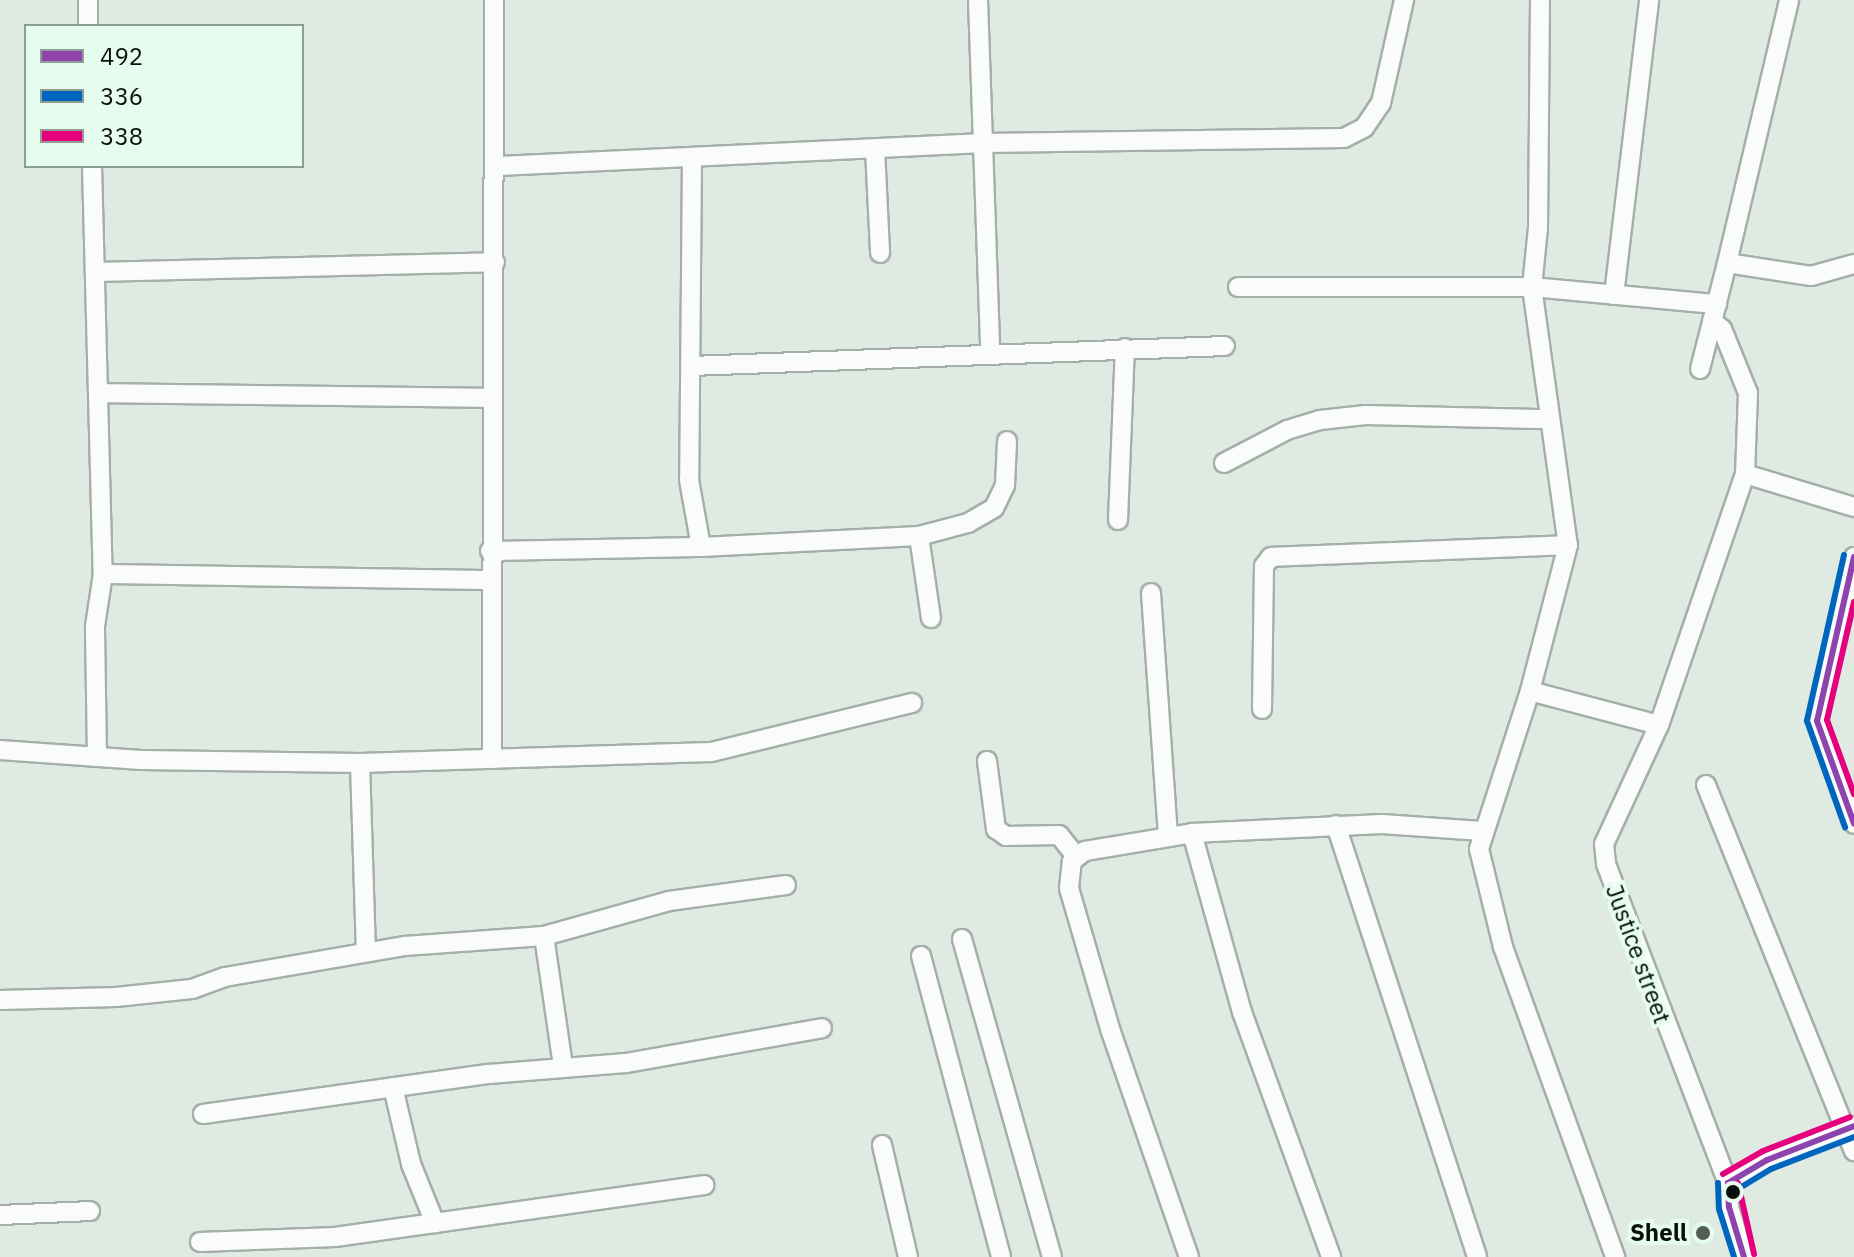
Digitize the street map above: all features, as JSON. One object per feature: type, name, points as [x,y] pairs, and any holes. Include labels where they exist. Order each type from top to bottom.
[{"type":"street","points":[[88,0],[88,24]]},
{"type":"street","points":[[492,759],[490,551],[497,166],[494,0]]},
{"type":"street","points":[[978,0],[990,351]]},
{"type":"street","points":[[497,166],[985,143],[1344,138],[1364,128],[1381,103],[1404,0]]},
{"type":"street","points":[[1540,0],[1532,287],[1568,545],[1530,691],[1482,831],[1480,868],[1499,935],[1615,1257]]},
{"type":"street","points":[[1614,295],[1649,0]]},
{"type":"street","points":[[1700,369],[1789,0]]},
{"type":"street","points":[[875,149],[880,253]]},
{"type":"street","points":[[692,159],[689,480],[701,547]]},
{"type":"street","points":[[92,168],[103,574],[95,626],[97,757]]},
{"type":"street","points":[[95,272],[495,262]]},
{"type":"street","points":[[1727,263],[1811,276],[1854,264]]},
{"type":"street","points":[[1238,287],[1532,287],[1614,295],[1714,312]]},
{"type":"street","name":"Justice street","points":[[1714,312],[1748,393],[1745,474],[1659,725],[1608,827],[1606,864],[1728,1183],[1738,1255]]},
{"type":"street","points":[[691,366],[990,351],[1225,346]]},
{"type":"street","points":[[1118,520],[1125,348]]},
{"type":"street","points":[[100,393],[492,398]]},
{"type":"street","points":[[1224,463],[1287,430],[1320,420],[1366,415],[1549,419]]},
{"type":"street","points":[[490,551],[701,547],[919,536],[968,523],[994,508],[1005,485],[1007,441]]},
{"type":"street","points":[[1745,474],[1854,507]]},
{"type":"street","points":[[919,536],[931,618]]},
{"type":"street","points":[[1262,709],[1264,566],[1271,557],[1568,545]]},
{"type":"street","points":[[1854,557],[1817,721],[1854,824]]},
{"type":"street","points":[[103,574],[490,580]]},
{"type":"street","points":[[1151,593],[1168,836]]},
{"type":"street","points":[[1530,691],[1659,725]]},
{"type":"street","points":[[0,750],[97,757],[360,763],[711,752],[912,703]]},
{"type":"street","points":[[987,761],[996,829],[1006,836],[1059,835],[1076,856]]},
{"type":"street","points":[[360,763],[366,952]]},
{"type":"street","points":[[1706,785],[1850,1127],[1854,1151]]},
{"type":"street","points":[[1189,1257],[1111,1032],[1069,888],[1069,868],[1076,856],[1192,833],[1336,825],[1482,831]]},
{"type":"street","points":[[1336,825],[1477,1257]]},
{"type":"street","points":[[1192,833],[1242,1012],[1331,1257]]},
{"type":"street","points":[[0,1000],[116,997],[192,989],[225,977],[366,952],[544,936],[669,901],[786,885]]},
{"type":"street","points":[[544,936],[563,1066]]},
{"type":"street","points":[[962,939],[1052,1257]]},
{"type":"street","points":[[921,956],[1001,1257]]},
{"type":"street","points":[[203,1114],[563,1066],[626,1063],[822,1028]]},
{"type":"street","points":[[393,1087],[411,1164],[435,1223]]},
{"type":"street","points":[[1728,1183],[1767,1160],[1850,1127]]},
{"type":"street","points":[[882,1145],[908,1257]]},
{"type":"street","points":[[200,1242],[290,1248],[435,1223],[704,1185]]},
{"type":"street","points":[[0,1215],[90,1211]]},
{"type":"transit line","name":"336","points":[[1844,555],[1807,721],[1845,827]]},
{"type":"transit line","name":"492","points":[[1854,557],[1817,721],[1854,824]]},
{"type":"transit line","name":"338","points":[[1854,602],[1827,720],[1854,794]]},
{"type":"transit line","name":"338","points":[[1723,1174],[1763,1151],[1850,1117]]},
{"type":"transit line","name":"492","points":[[1728,1183],[1767,1160],[1854,1126]]},
{"type":"transit line","name":"336","points":[[1733,1192],[1771,1169],[1854,1137]]},
{"type":"transit line","name":"336","points":[[1718,1183],[1719,1209],[1734,1257]]},
{"type":"transit line","name":"492","points":[[1728,1183],[1729,1207],[1744,1257]]},
{"type":"transit line","name":"338","points":[[1738,1183],[1754,1254]]},
{"type":"place","name":"Shell","points":[[1703,1233]]}]
